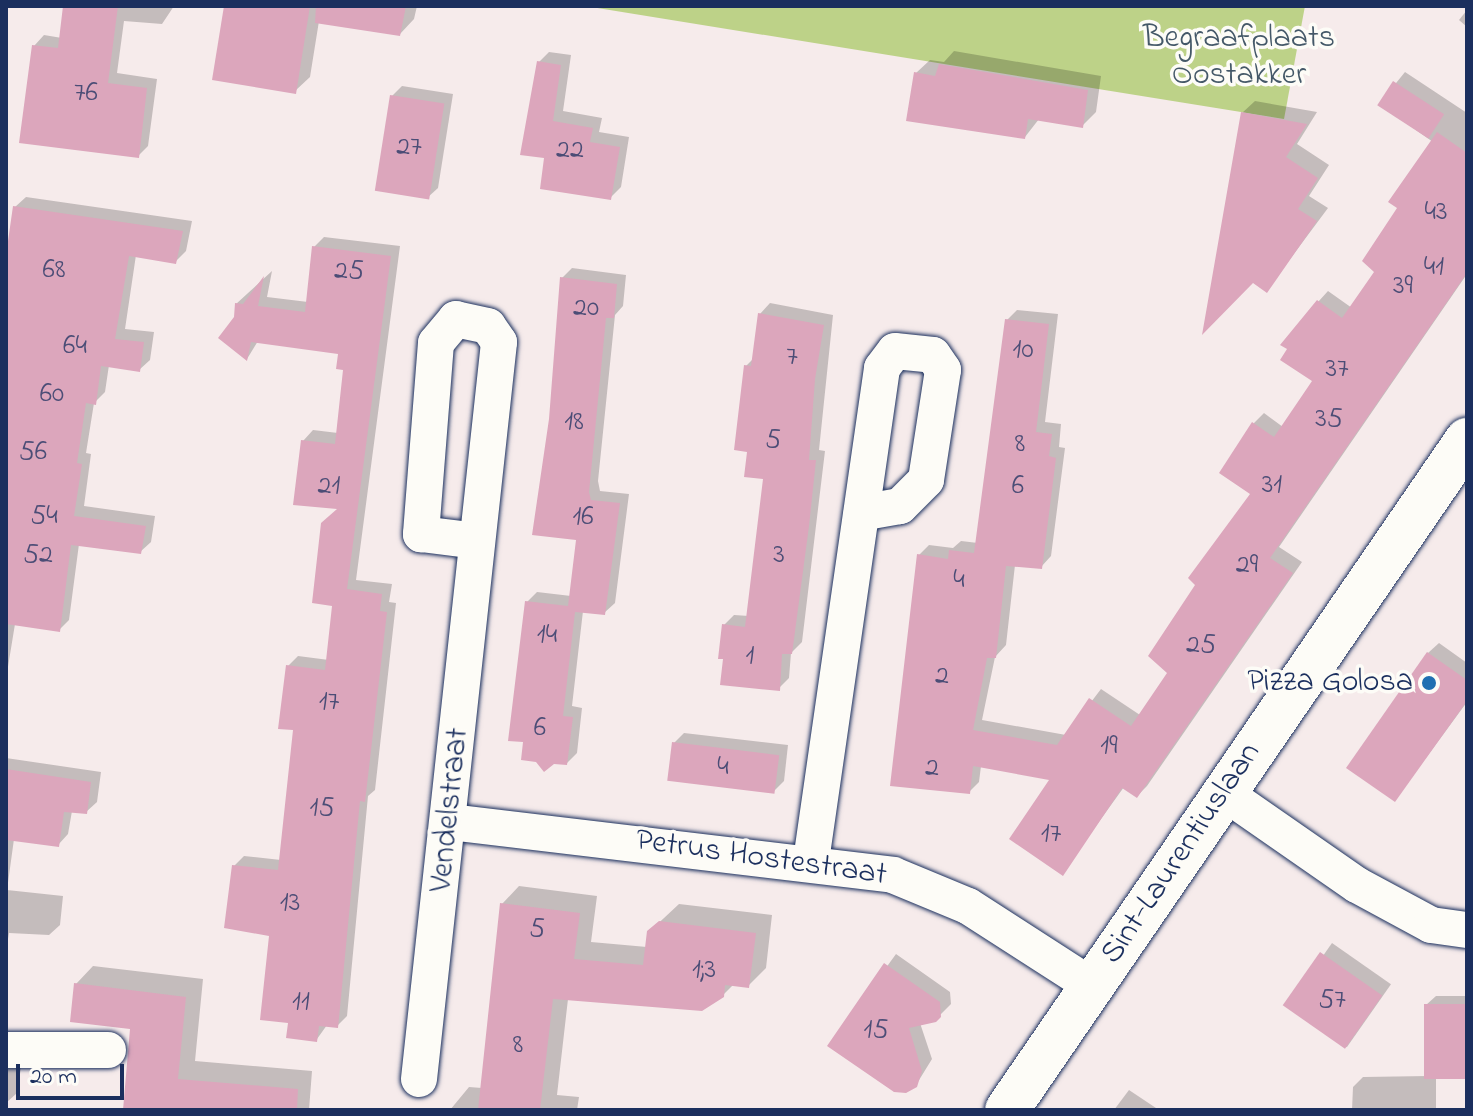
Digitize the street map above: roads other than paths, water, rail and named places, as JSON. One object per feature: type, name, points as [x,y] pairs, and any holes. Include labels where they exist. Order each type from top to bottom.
[{"type":"street","name":"Vendelstraat","points":[[419,1079],[450,822],[499,342],[488,326],[456,319],[436,343],[421,534],[477,541]]},
{"type":"street","name":"Sint-Laurentiuslaan","points":[[1007,1110],[1467,440]]},
{"type":"street","points":[[811,861],[862,513]]},
{"type":"street","points":[[1223,792],[1357,885],[1431,925],[1467,930]]},
{"type":"street","name":"Petrus Hostestraat","points":[[450,822],[811,861],[893,875],[968,906],[1092,986]]},
{"type":"street","points":[[6,1050],[108,1050]]},
{"type":"place","name":"Pizza Golosa","points":[[1429,683]]},
{"type":"park label","name":"Begraafplaats Oostakker","points":[[1239,58]]}]
